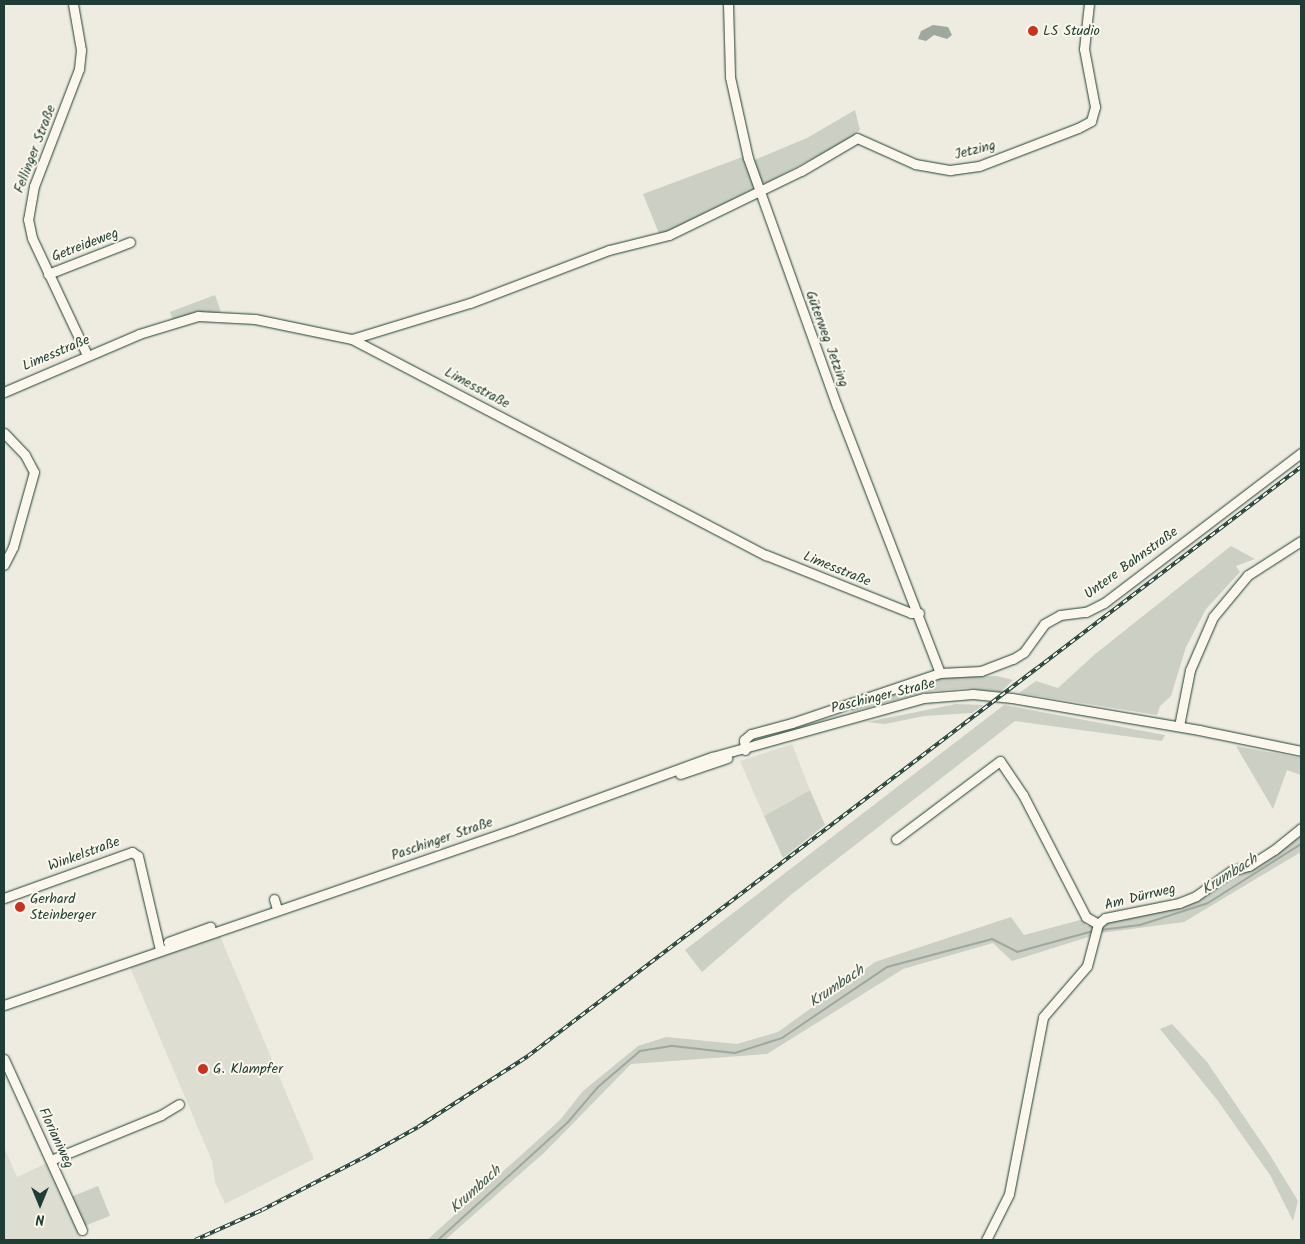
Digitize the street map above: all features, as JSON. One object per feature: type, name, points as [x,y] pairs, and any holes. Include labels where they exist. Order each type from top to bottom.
[{"type":"street","name":"Fellinger Straße","points":[[73,4],[81,50],[79,69],[29,203],[32,238],[87,355]]},
{"type":"street","name":"Güterweg Jetzing","points":[[728,4],[728,51],[733,98],[760,192],[837,406],[919,613],[940,673]]},
{"type":"street","name":"Jetzing","points":[[760,192],[857,138],[915,164],[950,170],[979,166],[1090,121],[1094,107],[1084,49],[1089,4]]},
{"type":"street","points":[[352,339],[470,303],[608,250],[669,235],[760,192]]},
{"type":"street","name":"Getreideweg","points":[[48,274],[130,242]]},
{"type":"street","name":"Limesstraße","points":[[4,392],[87,355],[180,320],[210,316],[256,319],[352,339],[766,555],[911,613],[919,613]]},
{"type":"street","points":[[4,433],[25,455],[34,472],[13,547],[4,565]]},
{"type":"street","name":"Untere Bahnstraße","points":[[745,750],[744,740],[751,734],[792,723],[940,673],[981,671],[1019,656],[1044,624],[1060,615],[1086,612],[1104,603],[1301,453]]},
{"type":"street","points":[[1179,726],[1190,670],[1213,617],[1248,575],[1301,541]]},
{"type":"street","name":"Paschinger Straße","points":[[4,1005],[146,954],[193,932],[244,920],[648,782],[714,764],[745,750],[906,702],[956,695],[1012,698],[1179,726],[1301,751]]},
{"type":"street","points":[[896,839],[1000,761],[1028,804],[1086,916],[1098,924]]},
{"type":"street","name":"Am Dürrweg","points":[[986,1240],[1009,1194],[1043,1017],[1087,966],[1097,934],[1098,924],[1105,918],[1179,903],[1196,896],[1231,871],[1249,866],[1274,850],[1301,828]]},
{"type":"street","name":"Winkelstraße","points":[[4,898],[132,852],[138,856],[159,948]]},
{"type":"street","points":[[274,899],[276,909]]},
{"type":"street","name":"Florianiweg","points":[[4,1059],[82,1230]]},
{"type":"street","points":[[51,1160],[161,1115],[179,1104]]},
{"type":"shaded area","points":[[933,25],[948,27],[952,35],[947,39],[934,35],[926,41],[918,39],[921,31]]},
{"type":"shaded area","points":[[855,110],[860,130],[848,140],[766,183],[761,182],[752,161],[807,138]]},
{"type":"shaded area","points":[[745,156],[755,188],[660,236],[643,194]]},
{"type":"shaded area","points":[[215,295],[221,312],[173,320],[170,312]]},
{"type":"shaded area","points":[[1231,546],[1255,559],[1236,566],[1240,572],[1206,609],[1186,647],[1171,696],[1160,706],[1157,715],[1019,693],[1036,681],[1058,688],[1094,655]]},
{"type":"shaded area","points":[[997,676],[1013,680],[1001,692],[967,688],[925,692],[852,712],[851,705],[922,681],[946,677]]},
{"type":"shaded area","points":[[956,704],[984,705],[972,713],[924,716],[885,724],[867,722]]},
{"type":"shaded area","points":[[1004,705],[1165,735],[1162,741],[1015,721],[792,894],[702,972],[685,950]]},
{"type":"shaded area","points":[[792,744],[810,790],[764,816],[740,761]]},
{"type":"shaded area","points":[[1236,746],[1301,758],[1301,775],[1287,770],[1273,809]]},
{"type":"shaded area","points":[[810,790],[825,825],[783,858],[764,816]]},
{"type":"shaded area","points":[[1301,836],[1301,852],[1184,922],[1101,933],[1012,961],[993,943],[903,969],[767,1054],[631,1064],[545,1152],[445,1240],[427,1240],[560,1120],[583,1091],[638,1046],[666,1037],[737,1044],[778,1032],[875,962],[1011,917],[1024,935],[1084,919],[1086,926],[1199,901],[1233,876],[1251,869]]},
{"type":"shaded area","points":[[220,936],[314,1159],[225,1204],[215,1182],[212,1161],[130,967]]},
{"type":"shaded area","points":[[1172,1024],[1207,1062],[1270,1155],[1298,1201],[1293,1221],[1270,1175],[1218,1101],[1160,1029]]},
{"type":"shaded area","points":[[4,1147],[17,1177],[47,1163],[82,1240],[4,1240]]},
{"type":"shaded area","points":[[98,1186],[110,1216],[84,1226],[72,1196]]},
{"type":"waterway","name":"Krumbach","points":[[1100,930],[1140,925],[1208,903],[1301,844]]},
{"type":"waterway","name":"Krumbach","points":[[438,1240],[568,1122],[598,1087],[640,1051],[673,1046],[735,1053],[782,1038],[887,967],[992,939],[1017,952],[1093,931]]},
{"type":"railway","points":[[195,1240],[262,1210],[361,1159],[418,1127],[528,1056],[1301,467]]},
{"type":"place","name":"LS Studio","points":[[1033,31]]},
{"type":"place","name":"Gerhard Steinberger","points":[[20,907]]},
{"type":"place","name":"G. Klampfer","points":[[203,1069]]}]
